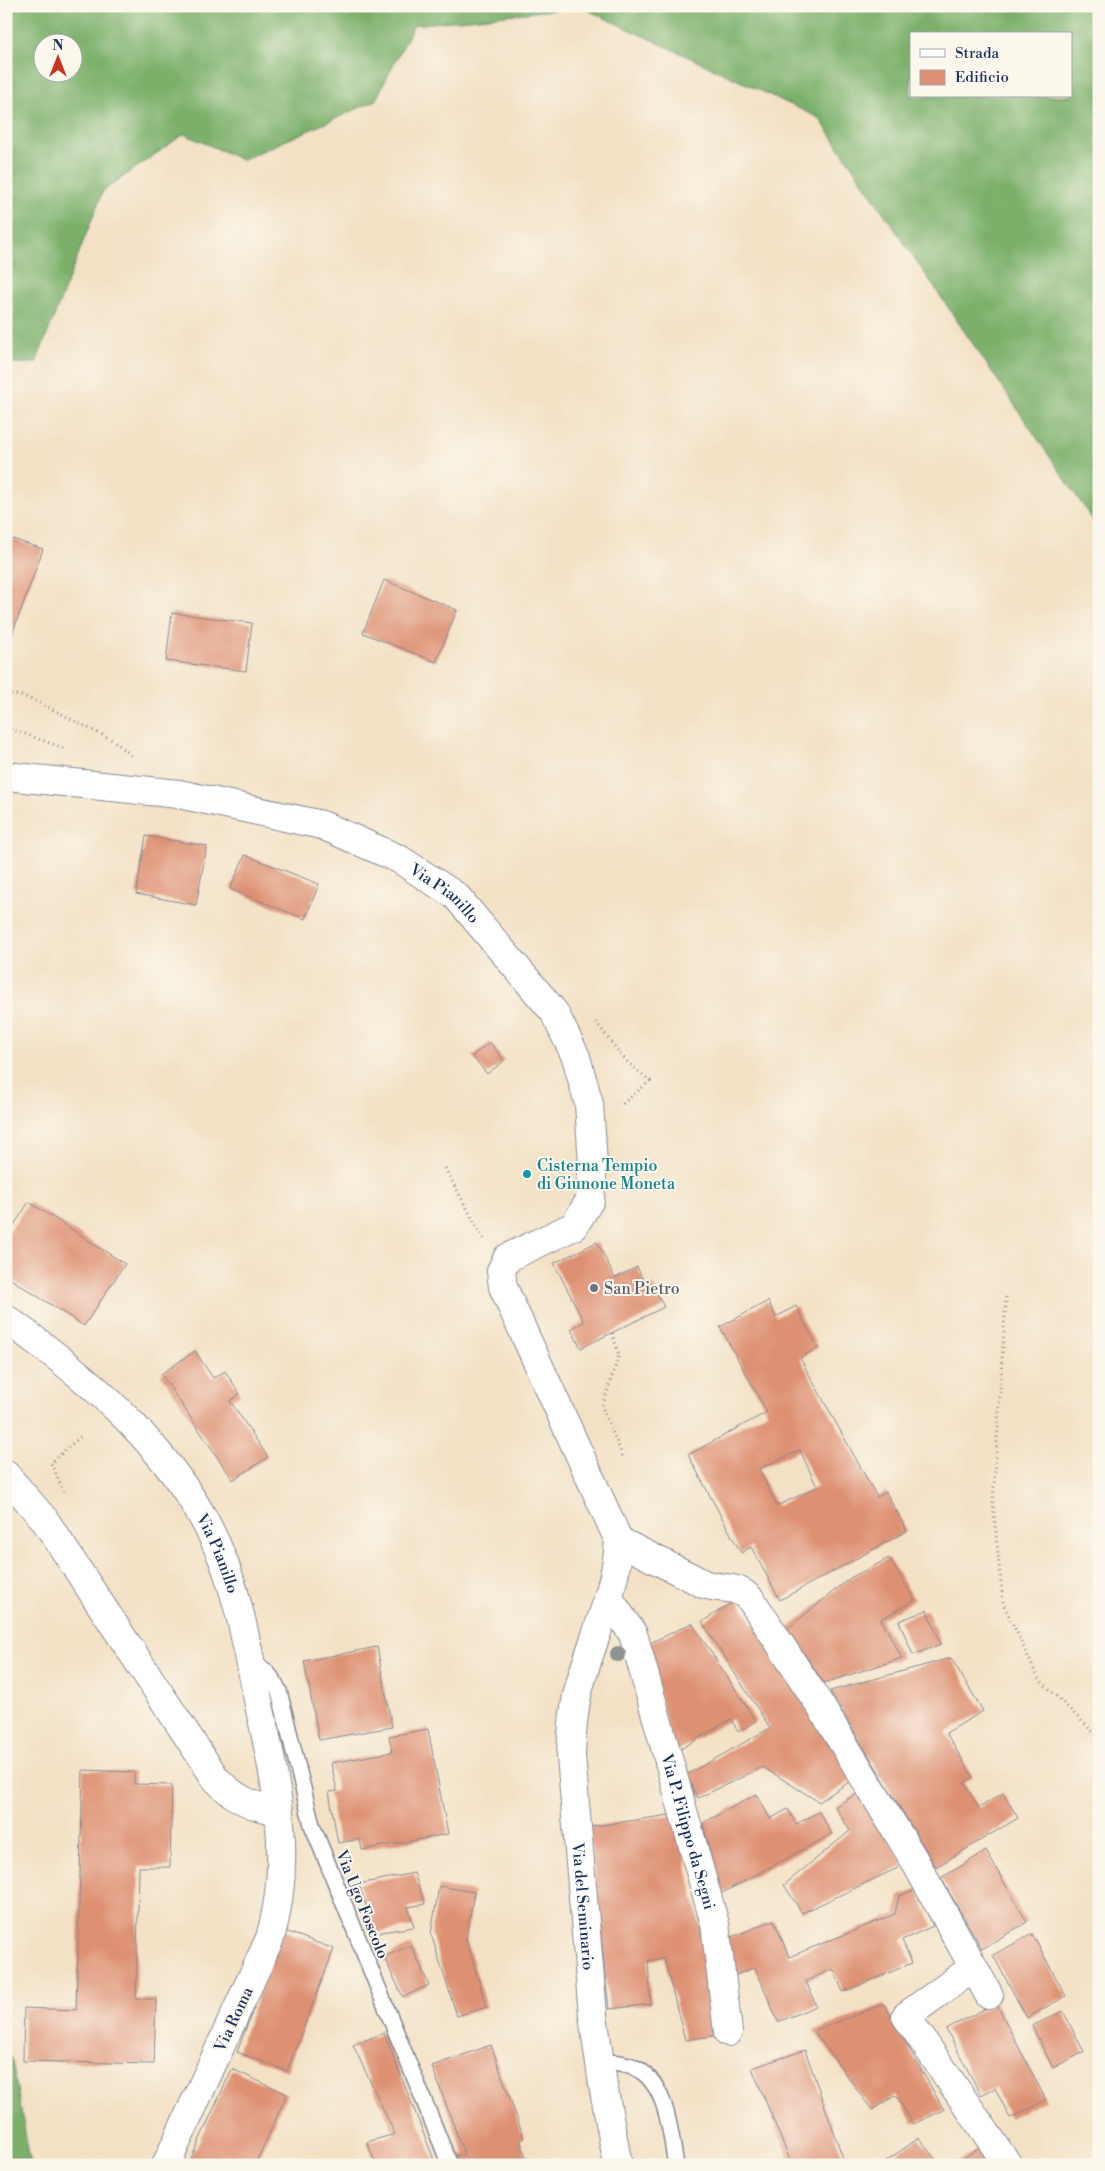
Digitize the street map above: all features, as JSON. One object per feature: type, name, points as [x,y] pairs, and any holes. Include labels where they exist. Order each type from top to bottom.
[{"type":"street","name":"Via Pianillo","points":[[6,776],[179,794],[322,825],[399,858],[456,896],[554,1012],[576,1057],[589,1104],[592,1164],[590,1200],[574,1226],[504,1264]]},
{"type":"street","points":[[504,1264],[503,1287],[620,1541],[704,1584],[717,1588],[733,1588],[744,1592],[752,1601],[821,1707],[913,1858],[989,1995]]},
{"type":"street","name":"Via Pianillo","points":[[6,1319],[49,1352],[131,1422],[156,1449],[179,1479],[208,1526],[234,1594],[272,1761],[279,1810],[282,1868]]},
{"type":"street","points":[[6,1475],[44,1519],[216,1779],[237,1797],[248,1803],[261,1808],[279,1810]]},
{"type":"street","name":"Via del Seminario","points":[[618,2165],[593,2015],[571,1756],[572,1728],[576,1701],[608,1597],[616,1567],[620,1541]]},
{"type":"street","name":"Via P. Filippo da Segni","points":[[608,1597],[633,1634],[714,1918],[728,2032]]},
{"type":"street","name":"Via Roma","points":[[166,2165],[270,1938],[280,1900],[282,1868]]},
{"type":"street","points":[[973,1968],[906,2016],[1008,2165]]},
{"type":"lane","name":"Via Ugo Foscolo","points":[[249,1661],[266,1670],[279,1691],[312,1825],[450,2165]]},
{"type":"lane","points":[[600,2062],[634,2067],[645,2074],[655,2087],[667,2115],[676,2165]]},
{"type":"path","points":[[6,693],[30,698],[114,741],[136,759]]},
{"type":"path","points":[[6,727],[71,751]]},
{"type":"path","points":[[591,1016],[625,1060],[650,1080],[615,1110]]},
{"type":"path","points":[[445,1168],[504,1264]]},
{"type":"path","points":[[1006,1297],[993,1503],[1003,1603],[1038,1678],[1099,1738]]},
{"type":"path","points":[[612,1333],[619,1356],[602,1407],[623,1456]]},
{"type":"green space","points":[[6,6],[1099,6],[1099,529],[819,118],[581,7],[414,25],[375,101],[242,160],[184,134],[103,191],[36,363],[6,363]]},
{"type":"green space","points":[[6,2046],[12,2061],[31,2165],[6,2165]]},
{"type":"building","points":[[6,537],[43,549],[10,640],[6,639]]},
{"type":"building","points":[[384,580],[457,610],[436,662],[363,633]]},
{"type":"building","points":[[172,613],[252,623],[246,671],[166,661]]},
{"type":"building","points":[[146,836],[207,846],[196,905],[136,894]]},
{"type":"building","points":[[245,855],[319,884],[305,919],[230,889]]},
{"type":"building","points":[[490,1042],[504,1061],[487,1074],[472,1056]]},
{"type":"building","points":[[29,1202],[125,1264],[84,1326],[6,1276],[6,1237]]},
{"type":"building","name":"San Pietro","points":[[597,1242],[615,1278],[637,1267],[647,1288],[653,1285],[664,1307],[581,1348],[571,1329],[584,1322],[554,1263]]},
{"type":"building","points":[[768,1301],[776,1317],[796,1306],[818,1348],[800,1358],[877,1497],[886,1492],[907,1531],[780,1600],[751,1547],[741,1553],[688,1455],[767,1412],[720,1327]],"holes":[[[800,1450],[817,1487],[777,1506],[759,1469]]]},
{"type":"building","points":[[195,1351],[213,1378],[225,1371],[240,1394],[230,1401],[268,1457],[233,1480],[161,1374]]},
{"type":"building","points":[[889,1558],[915,1600],[881,1619],[902,1658],[824,1683],[787,1629],[850,1578]]},
{"type":"building","points":[[737,1599],[855,1778],[819,1802],[763,1767],[698,1798],[686,1775],[770,1728],[702,1622]]},
{"type":"building","points":[[927,1610],[941,1644],[913,1655],[899,1621]]},
{"type":"building","points":[[692,1623],[756,1721],[738,1732],[731,1719],[674,1753],[646,1645]]},
{"type":"building","points":[[377,1647],[392,1727],[319,1740],[304,1661]]},
{"type":"building","points":[[951,1658],[983,1711],[946,1733],[973,1777],[964,1783],[979,1808],[1003,1793],[1018,1818],[936,1867],[830,1691]]},
{"type":"building","points":[[428,1729],[448,1834],[362,1850],[360,1839],[338,1843],[329,1792],[337,1791],[331,1763],[392,1752],[389,1736]]},
{"type":"building","points":[[83,1770],[134,1772],[134,1784],[172,1785],[170,1867],[139,1867],[136,1999],[156,1999],[154,2064],[23,2061],[24,2008],[76,2010]]},
{"type":"building","points":[[860,1792],[904,1865],[802,1913],[784,1885],[850,1831],[835,1807]]},
{"type":"building","points":[[757,1794],[770,1819],[788,1809],[796,1824],[819,1812],[832,1834],[720,1894],[703,1823]]},
{"type":"building","points":[[676,1814],[705,1950],[718,2035],[685,2040],[664,1958],[648,1961],[651,2004],[609,2009],[589,1827]]},
{"type":"building","points":[[986,1851],[1027,1922],[982,1949],[941,1878]]},
{"type":"building","points":[[414,1873],[425,1904],[408,1907],[414,1927],[375,1933],[359,1884]]},
{"type":"building","points":[[439,1886],[474,1892],[466,1939],[487,2007],[457,2016],[431,1934]]},
{"type":"building","points":[[917,1889],[933,1926],[902,1940],[912,1963],[843,1992],[833,1969],[806,1981],[816,2006],[778,2022],[755,1967],[726,1979],[724,1940],[774,1920],[789,1957],[895,1914],[899,1896]]},
{"type":"building","points":[[283,1930],[334,1949],[287,2071],[237,2052]]},
{"type":"building","points":[[1032,1934],[1066,1996],[1027,2018],[993,1955]]},
{"type":"building","points":[[411,1945],[429,1985],[403,1997],[384,1957]]},
{"type":"building","points":[[996,2003],[1046,2100],[1010,2118],[995,2088],[981,2095],[946,2029]]},
{"type":"building","points":[[884,2004],[944,2110],[913,2124],[896,2095],[872,2110],[814,2031]]},
{"type":"building","points":[[1063,2011],[1084,2052],[1053,2068],[1032,2026]]},
{"type":"building","points":[[384,2033],[436,2165],[376,2165],[367,2142],[395,2134],[353,2045]]},
{"type":"building","points":[[491,2045],[524,2138],[520,2140],[529,2165],[459,2165],[456,2156],[464,2154],[432,2066]]},
{"type":"building","points":[[805,2050],[845,2164],[792,2165],[752,2068]]},
{"type":"building","points":[[232,2069],[287,2094],[255,2165],[188,2165]]},
{"type":"building","points":[[919,2138],[940,2165],[880,2165]]},
{"type":"building","points":[[982,2146],[995,2165],[953,2165]]},
{"type":"place","name":"Cisterna Tempio di Giunone Moneta","points":[[527,1174]]},
{"type":"place","name":"San Pietro","points":[[594,1288]]}]
